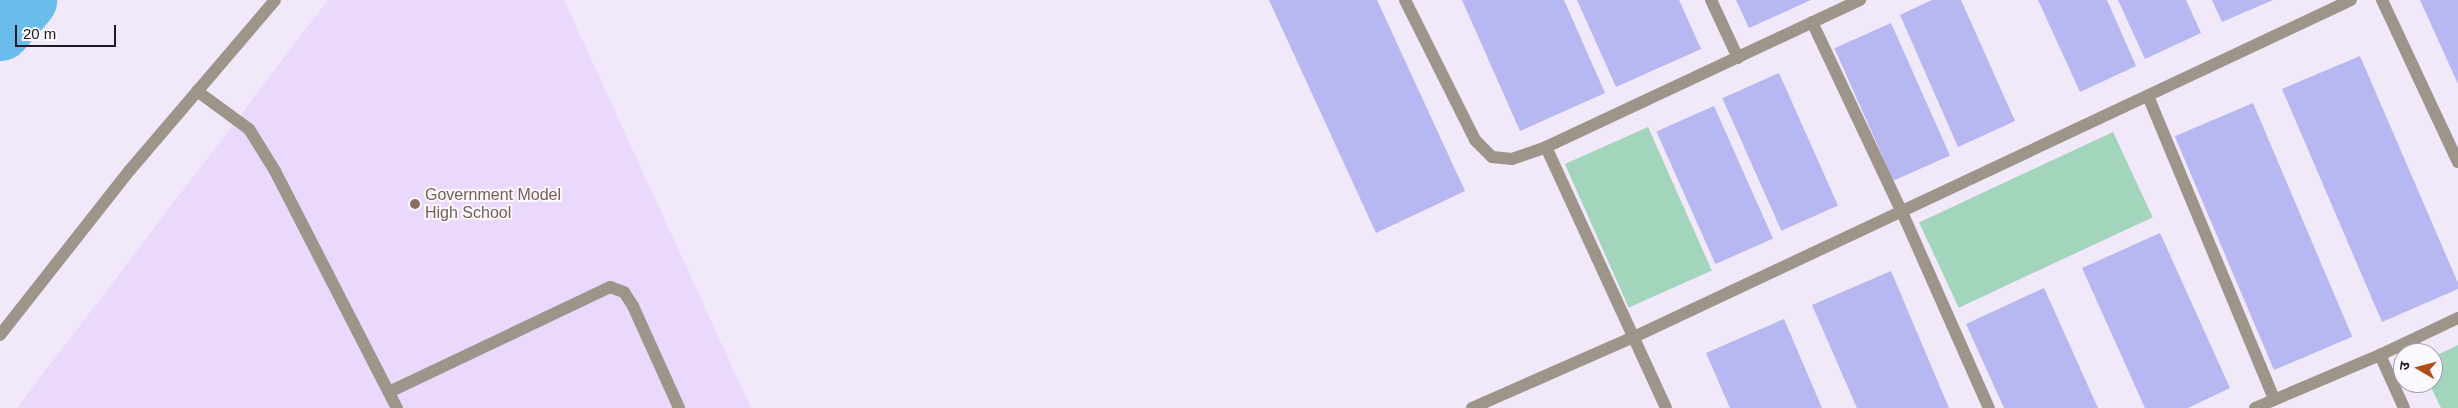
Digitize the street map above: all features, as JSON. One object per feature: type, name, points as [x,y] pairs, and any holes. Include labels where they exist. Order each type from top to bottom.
[{"type":"street","points":[[0,335],[130,170],[275,0]]},
{"type":"street","points":[[1405,0],[1475,140],[1492,157],[1512,159],[1546,147],[1860,0]]},
{"type":"street","points":[[1711,0],[1738,58]]},
{"type":"street","points":[[1472,408],[1634,337],[2351,0]]},
{"type":"street","points":[[2382,0],[2458,162]]},
{"type":"street","points":[[1812,22],[1902,212],[1989,408]]},
{"type":"street","points":[[197,91],[249,129],[275,171],[397,408]]},
{"type":"street","points":[[2148,96],[2274,398]]},
{"type":"street","points":[[1546,147],[1666,408]]},
{"type":"street","points":[[389,392],[610,287],[624,292],[633,306],[679,408]]},
{"type":"street","points":[[2255,408],[2274,398],[2380,355],[2458,318]]},
{"type":"street","points":[[2380,355],[2404,408]]},
{"type":"shaded area","name":"Government Model High School","points":[[328,0],[564,0],[751,408],[17,408]]},
{"type":"green space","points":[[1648,127],[1712,270],[1629,307],[1565,164]]},
{"type":"green space","points":[[2113,132],[2153,217],[1959,308],[1919,222]]},
{"type":"green space","points":[[2458,345],[2458,408],[2441,408],[2434,393],[2443,393],[2443,352]]},
{"type":"building","points":[[1269,0],[1377,0],[1465,191],[1376,233]]},
{"type":"building","points":[[1462,0],[1564,0],[1605,93],[1520,131]]},
{"type":"building","points":[[1577,0],[1679,0],[1701,49],[1616,87]]},
{"type":"building","points":[[1736,0],[1811,0],[1749,28]]},
{"type":"building","points":[[1932,0],[1961,0],[2015,121],[1958,147],[1900,15]]},
{"type":"building","points":[[2038,0],[2107,0],[2136,66],[2080,92]]},
{"type":"building","points":[[2118,0],[2186,0],[2201,33],[2145,59]]},
{"type":"building","points":[[2212,0],[2273,0],[2222,22]]},
{"type":"building","points":[[2420,0],[2458,0],[2458,84]]},
{"type":"building","points":[[1891,23],[1950,155],[1893,181],[1834,48]]},
{"type":"building","points":[[2360,56],[2458,283],[2458,289],[2382,322],[2282,89]]},
{"type":"building","points":[[1779,73],[1838,205],[1781,231],[1722,98]]},
{"type":"building","points":[[2253,103],[2352,337],[2274,370],[2175,136]]},
{"type":"building","points":[[1714,106],[1773,238],[1715,264],[1656,132]]},
{"type":"building","points":[[2160,233],[2230,388],[2188,408],[2145,408],[2082,268]]},
{"type":"building","points":[[1891,271],[1949,408],[1857,408],[1812,305]]},
{"type":"building","points":[[2044,288],[2098,408],[2004,408],[1966,324]]},
{"type":"building","points":[[1784,319],[1822,408],[1730,408],[1706,353]]},
{"type":"waterway","points":[[0,30],[26,0]]},
{"type":"place","name":"Government Model High School","points":[[415,204]]}]
